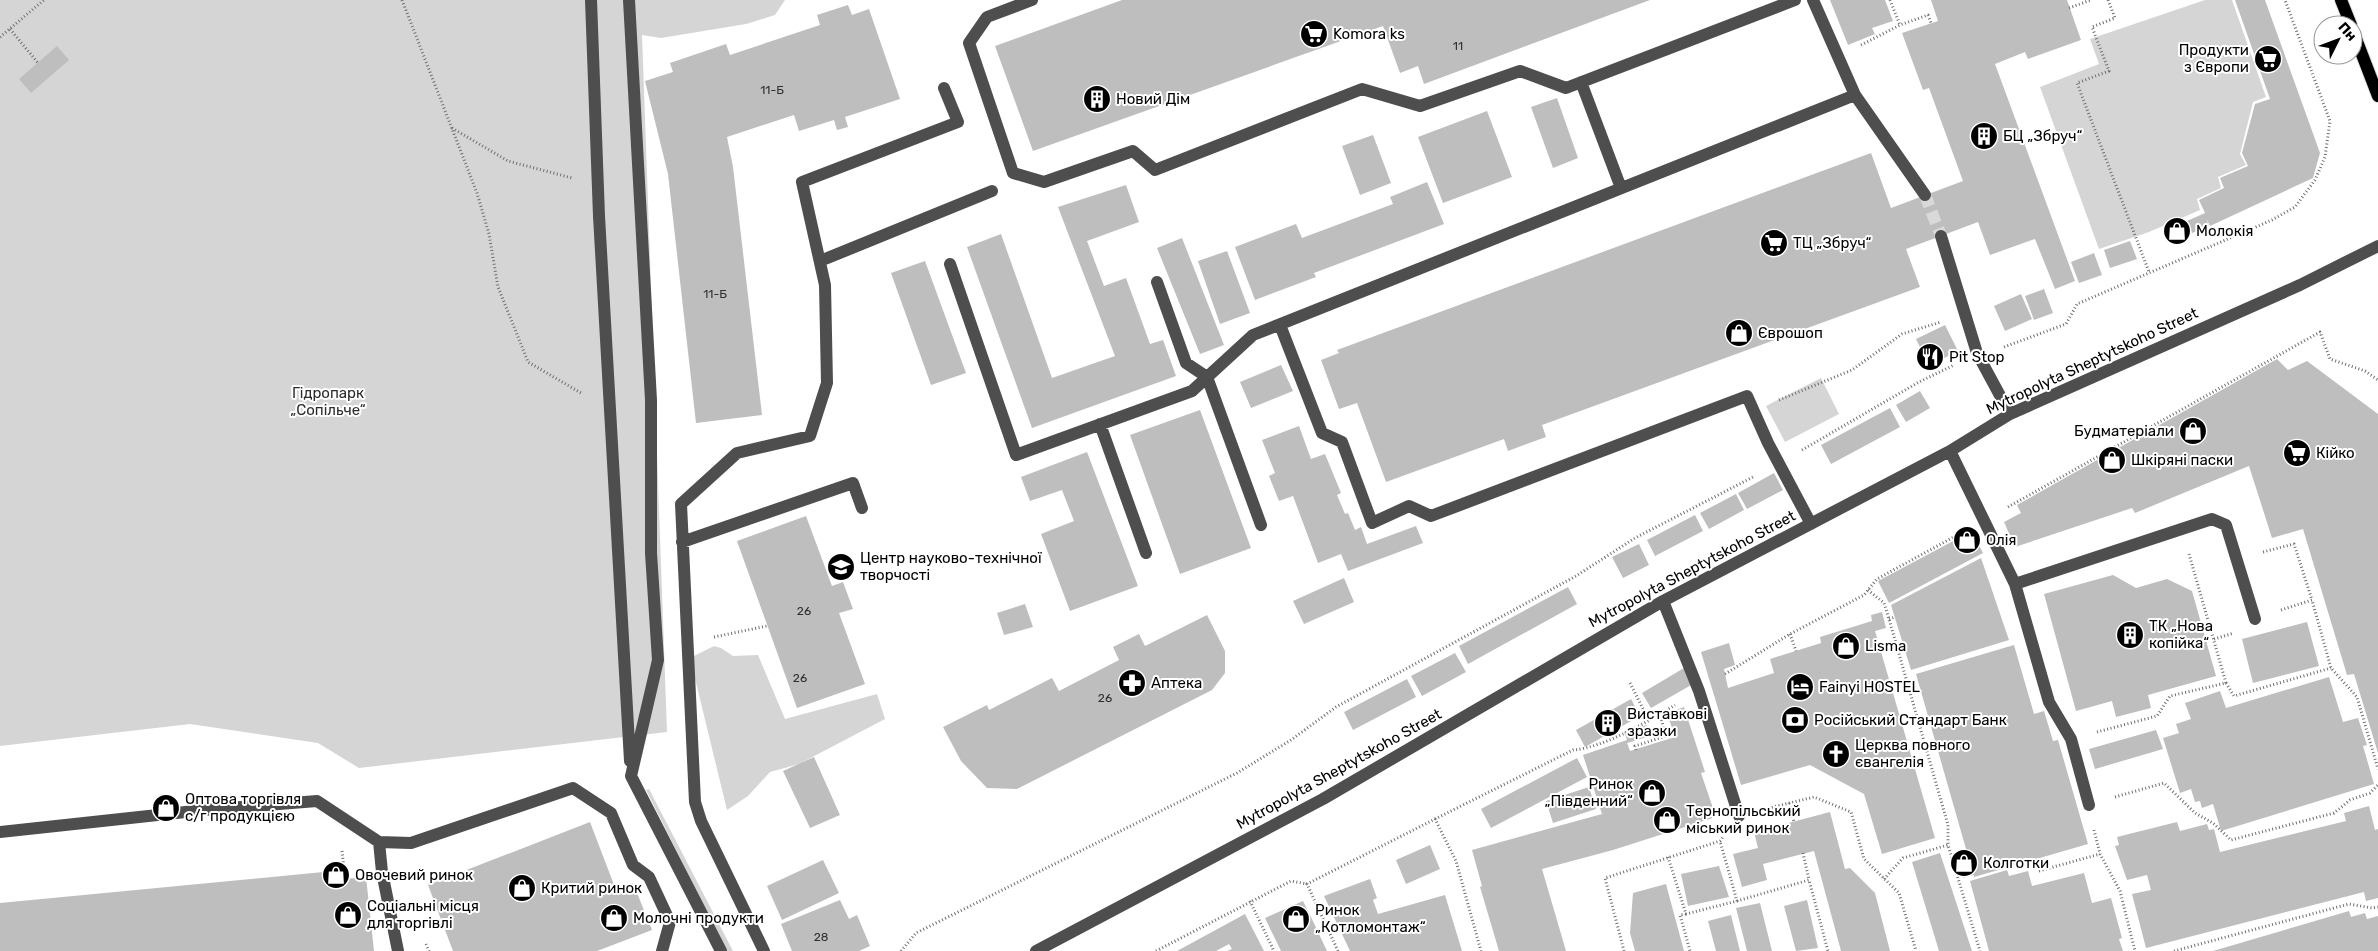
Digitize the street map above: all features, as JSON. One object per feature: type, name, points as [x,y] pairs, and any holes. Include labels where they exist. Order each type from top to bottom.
[{"type":"main road","points":[[2341,0],[2347,15]]},
{"type":"main road","points":[[2363,57],[2378,96]]},
{"type":"street","points":[[591,0],[598,185],[631,776],[720,951]]},
{"type":"street","points":[[629,0],[651,400],[651,552],[658,660],[631,776]]},
{"type":"street","points":[[1032,0],[987,17],[968,43],[1013,173],[1044,182],[1134,151],[1155,170],[1362,89],[1420,106],[1520,71],[1566,88],[1795,0]]},
{"type":"street","points":[[1813,0],[1855,95],[1925,195]]},
{"type":"street","points":[[1581,82],[1621,188]]},
{"type":"street","points":[[764,951],[701,821],[695,802],[681,504],[738,453],[810,436],[827,383],[825,285],[802,182],[958,122],[944,88]]},
{"type":"street","points":[[950,264],[1016,455],[1192,391],[1253,335],[1855,95]]},
{"type":"street","points":[[820,261],[992,191]]},
{"type":"street","points":[[1941,236],[1977,353],[2010,414]]},
{"type":"street","name":"Mytropolyta Sheptytskoho Street","points":[[1036,951],[1323,799],[1663,601],[1950,450],[2010,414],[2300,285],[2378,246]]},
{"type":"street","points":[[1157,282],[1186,363],[1207,377],[1261,525]]},
{"type":"street","points":[[1280,325],[1322,433],[1342,442],[1372,523],[1409,506],[1431,516],[1747,396],[1778,464],[1811,524]]},
{"type":"street","points":[[1100,424],[1146,553]]},
{"type":"street","points":[[1950,450],[2015,584],[2049,702],[2071,739],[2088,804]]},
{"type":"street","points":[[682,542],[853,483],[862,508]]},
{"type":"street","points":[[2015,584],[2212,519],[2226,525],[2255,619]]},
{"type":"street","points":[[1663,601],[1699,691],[1739,816]]},
{"type":"street","points":[[0,832],[204,810],[317,801],[379,842],[411,843],[573,788],[611,814],[633,866],[649,876],[670,922],[662,951]]},
{"type":"street","points":[[379,842],[382,872],[398,951]]},
{"type":"path","points":[[0,37],[44,0]]},
{"type":"path","points":[[402,0],[477,193],[489,234],[498,287],[528,362],[587,397],[610,404]]},
{"type":"path","points":[[1890,0],[1900,26]]},
{"type":"path","points":[[2070,8],[2091,0]]},
{"type":"path","points":[[2108,0],[2115,18],[2092,27],[2109,71],[2077,83],[2149,272]]},
{"type":"path","points":[[900,951],[916,933],[1237,772],[1290,740],[1336,707],[1576,576],[1635,538],[1778,464],[1919,382],[1977,353],[2011,345],[2066,324],[2076,304],[2272,220],[2295,207],[2315,180],[2325,156],[2330,121],[2285,0]]},
{"type":"path","points":[[1838,55],[1928,15],[1931,23]]},
{"type":"path","points":[[10,29],[38,63]]},
{"type":"path","points":[[451,128],[508,161],[598,185]]},
{"type":"path","points":[[1753,410],[1852,370],[1902,334],[1966,315]]},
{"type":"path","points":[[1724,674],[1790,634],[1864,595],[1877,579],[2320,332],[2330,359],[2365,371],[2378,380]]},
{"type":"path","points":[[2182,529],[2226,683],[2234,696],[2331,668]]},
{"type":"path","points":[[2259,543],[2262,552],[2294,544],[2331,668],[2357,697],[2378,769]]},
{"type":"path","points":[[1868,590],[1884,603],[1890,619],[1948,825],[1948,845],[1980,951]]},
{"type":"path","points":[[2255,619],[2312,600]]},
{"type":"path","points":[[1890,619],[1895,617]]},
{"type":"path","points":[[1790,634],[1796,651]]},
{"type":"path","points":[[1630,683],[1649,721]]},
{"type":"path","points":[[2071,739],[2157,716],[2170,696],[2226,683]]},
{"type":"path","points":[[1156,951],[1291,881],[1307,884],[1573,750],[1586,749],[1649,721],[1699,691]]},
{"type":"path","points":[[1636,750],[1635,746],[1666,736],[1660,714]]},
{"type":"path","points":[[2135,951],[2120,891],[2100,854],[2088,804],[2164,783],[2195,813],[2213,823],[2230,840],[2334,813],[2350,800],[2370,793],[2378,785]]},
{"type":"path","points":[[1624,951],[1604,878],[1720,841],[1739,816],[1814,797],[1851,812],[1864,859],[1900,893],[1916,951]]},
{"type":"path","points":[[1789,803],[1794,822]]},
{"type":"path","points":[[1435,819],[1456,860],[1481,951]]},
{"type":"path","points":[[1720,841],[1737,901]]},
{"type":"path","points":[[1884,879],[1903,858],[1948,845]]},
{"type":"path","points":[[1803,854],[1828,951]]},
{"type":"path","points":[[2039,871],[2100,854]]},
{"type":"path","points":[[1668,858],[1686,914]]},
{"type":"path","points":[[1690,951],[1680,915],[1810,880]]},
{"type":"path","points":[[1307,884],[1338,951]]},
{"type":"path","points":[[1250,901],[1274,951]]},
{"type":"path","points":[[2174,951],[2349,904],[2372,908],[2378,907]]},
{"type":"green space","name":"Гідропарк „Сопільче“","points":[[0,0],[785,0],[775,15],[746,24],[661,38],[642,35],[667,732],[359,768],[318,743],[190,724],[0,746]]},
{"type":"green space","points":[[2205,0],[2232,0],[2266,97],[2253,102],[2240,154],[2246,165],[2218,177],[2221,188],[2197,199],[2200,210],[2149,232],[2099,249],[2040,87],[2099,64],[2090,39]]},
{"type":"green space","points":[[1821,378],[1839,414],[1785,442],[1766,406]]},
{"type":"green space","points":[[714,646],[733,656],[758,655],[785,719],[877,694],[885,719],[799,764],[770,772],[748,796],[727,810],[690,658]]},
{"type":"green space","points":[[649,789],[733,951],[727,951],[646,790]]},
{"type":"building","name":"Новий Дім","points":[[1122,0],[1650,0],[1424,84],[1418,66],[1400,73],[1383,26],[1033,151],[995,46]]},
{"type":"building","points":[[1830,0],[1885,0],[1893,21],[1872,28],[1875,34],[1848,45]]},
{"type":"building","name":"ТЦ „Збруч“","points":[[1931,0],[2067,0],[2081,40],[2028,59],[2025,52],[1995,64],[2075,281],[2055,289],[2035,239],[1990,255],[1978,222],[1906,249],[1920,287],[1542,425],[1546,437],[1508,451],[1504,439],[1386,482],[1357,403],[1339,409],[1321,360],[1339,353],[1337,350],[1871,153],[1891,208],[1963,181],[1929,88],[1923,90],[1902,33],[1938,21]]},
{"type":"building","points":[[2235,0],[2265,0],[2320,153],[2313,178],[2210,226],[2206,218],[2209,226],[2192,233],[2187,221],[2205,213],[2199,200],[2224,188],[2220,178],[2248,166],[2242,153],[2255,104],[2270,99]]},
{"type":"building","points":[[848,5],[852,15],[869,9],[900,99],[845,117],[848,127],[837,130],[834,120],[799,131],[794,115],[727,137],[733,167],[762,415],[696,423],[668,174],[645,81],[673,72],[670,63],[726,44],[730,55],[820,25],[817,15]]},
{"type":"building","points":[[57,46],[69,60],[31,93],[19,79]]},
{"type":"building","points":[[1557,98],[1578,158],[1553,168],[1531,107]]},
{"type":"building","points":[[1487,111],[1512,177],[1443,203],[1418,137]]},
{"type":"building","points":[[1373,135],[1391,183],[1360,195],[1342,146]]},
{"type":"building","points":[[1427,182],[1444,224],[1314,273],[1316,277],[1255,300],[1235,247],[1296,224],[1302,238],[1393,204],[1390,197]]},
{"type":"building","points":[[1126,185],[1139,222],[1087,241],[1104,286],[1126,278],[1150,344],[1163,340],[1176,376],[1032,428],[967,247],[1001,234],[1052,378],[1115,356],[1058,207]]},
{"type":"building","name":"Молокія","points":[[2185,220],[2190,233],[2168,242],[2163,229]]},
{"type":"building","points":[[1182,238],[1224,345],[1200,354],[1157,248]]},
{"type":"building","points":[[2130,241],[2137,259],[2110,268],[2104,250]]},
{"type":"building","points":[[1227,251],[1250,313],[1220,324],[1198,261]]},
{"type":"building","points":[[2094,253],[2102,275],[2079,283],[2071,262]]},
{"type":"building","points":[[925,261],[966,373],[931,385],[891,273]]},
{"type":"building","points":[[2044,289],[2053,313],[2034,320],[2025,296]]},
{"type":"building","points":[[2021,294],[2032,319],[2005,331],[1994,306]]},
{"type":"building","points":[[1945,325],[1958,351],[1929,366],[1916,339]]},
{"type":"building","points":[[2277,359],[2288,370],[2307,361],[2378,414],[2378,753],[2354,674],[2347,675],[2303,529],[2272,538],[2249,466],[2135,513],[2132,508],[2015,547],[2004,522],[2021,513],[2017,505]]},
{"type":"building","points":[[1281,365],[1293,391],[1251,408],[1240,382]]},
{"type":"building","points":[[1920,391],[1930,408],[1906,422],[1896,405]]},
{"type":"building","points":[[1890,408],[1900,427],[1831,464],[1821,445]]},
{"type":"building","points":[[1200,410],[1251,548],[1180,574],[1130,435]]},
{"type":"building","points":[[1299,426],[1311,459],[1325,454],[1341,493],[1337,495],[1345,514],[1348,513],[1355,530],[1361,527],[1367,544],[1416,526],[1423,543],[1348,571],[1341,554],[1318,563],[1293,496],[1279,501],[1269,476],[1275,473],[1262,440]]},
{"type":"building","points":[[1087,452],[1138,586],[1070,611],[1041,534],[1074,521],[1062,490],[1030,501],[1021,477]]},
{"type":"building","points":[[1774,473],[1783,490],[1747,509],[1738,493]]},
{"type":"building","points":[[1736,494],[1744,510],[1709,529],[1700,513]]},
{"type":"building","points":[[1695,515],[1703,531],[1655,556],[1647,540]]},
{"type":"building","points":[[806,516],[832,586],[843,582],[853,609],[839,613],[865,684],[797,708],[737,541]]},
{"type":"building","points":[[1972,531],[1983,553],[1889,603],[1878,581]]},
{"type":"building","points":[[1639,544],[1649,565],[1623,578],[1612,557]]},
{"type":"building","points":[[1981,558],[2009,640],[1911,670],[1891,605]]},
{"type":"building","name":"ТК „Нова копійка“","points":[[2113,575],[2136,588],[2167,579],[2192,591],[2216,676],[2148,695],[2151,708],[2116,717],[2112,701],[2076,711],[2044,594]]},
{"type":"building","points":[[1344,578],[1354,602],[1304,624],[1293,601]]},
{"type":"building","points":[[1568,587],[1577,604],[1468,664],[1459,646]]},
{"type":"building","points":[[1025,604],[1033,627],[1004,635],[997,613]]},
{"type":"building","points":[[1882,612],[1886,628],[1875,631],[1935,838],[1882,854],[1864,794],[1810,765],[1741,785],[1701,652],[1729,643],[1735,665],[1724,669],[1728,688],[1774,673],[1770,659],[1821,643],[1820,637],[1872,621],[1871,615]]},
{"type":"building","points":[[1207,615],[1225,651],[1225,673],[1212,690],[1017,789],[987,788],[961,761],[943,727],[987,705],[989,710],[1052,678],[1059,691],[1119,660],[1113,647],[1139,634],[1145,646]]},
{"type":"building","points":[[2307,622],[2319,666],[2253,683],[2242,639]]},
{"type":"building","points":[[2014,645],[2034,714],[2044,711],[2053,741],[2058,740],[2088,844],[1974,877],[1974,875],[1963,878],[1955,852],[1966,849],[1916,674]]},
{"type":"building","points":[[1455,653],[1466,672],[1422,696],[1411,676]]},
{"type":"building","name":"Виставкові зразки","points":[[1684,668],[1693,684],[1651,708],[1642,693]]},
{"type":"building","points":[[2329,677],[2343,722],[2358,718],[2367,745],[2363,746],[2374,784],[2221,831],[2213,804],[2202,808],[2200,801],[2195,802],[2191,789],[2180,793],[2163,738],[2179,733],[2176,724],[2191,719],[2185,703],[2220,691],[2226,708]]},
{"type":"building","points":[[1407,679],[1416,697],[1353,730],[1344,712]]},
{"type":"building","name":"Виставкові зразки","points":[[1631,699],[1640,716],[1585,747],[1576,730]]},
{"type":"building","points":[[1684,707],[1705,772],[1701,773],[1716,817],[1613,850],[1542,869],[1566,951],[1499,951],[1480,887],[1482,886],[1472,850],[1602,814],[1583,755],[1627,740],[1624,732],[1647,725],[1650,736],[1627,743],[1630,751],[1675,737],[1667,713]]},
{"type":"building","points":[[2156,730],[2163,749],[2095,769],[2089,749]]},
{"type":"building","points":[[814,757],[840,815],[810,828],[783,771]]},
{"type":"building","points":[[1577,758],[1587,777],[1491,828],[1481,809]]},
{"type":"building","points":[[1589,787],[1596,809],[1553,823],[1546,801]]},
{"type":"building","points":[[2369,806],[2375,830],[2378,829],[2378,898],[2366,901],[2364,892],[2146,948],[2132,894],[2151,890],[2147,875],[2127,880],[2115,846],[2119,845],[2117,837],[2177,822],[2180,831],[2207,824],[2209,830],[2214,829],[2220,852],[2346,821],[2344,813]]},
{"type":"building","points":[[1830,812],[1845,869],[1850,868],[1875,893],[1890,951],[1841,951],[1814,851],[1763,864],[1767,880],[1742,887],[1733,854],[1758,848],[1754,832]]},
{"type":"building","name":"Критий ринок","points":[[590,822],[616,890],[633,883],[652,930],[597,951],[453,951],[428,885]]},
{"type":"building","points":[[1430,845],[1440,869],[1406,884],[1396,860]]},
{"type":"building","points":[[1940,853],[1972,951],[1939,951],[1912,862]]},
{"type":"building","points":[[823,860],[839,893],[782,920],[767,886]]},
{"type":"building","points":[[1719,866],[1729,897],[1688,906],[1681,874]]},
{"type":"building","points":[[344,870],[345,879],[366,877],[374,951],[0,951],[0,903]]},
{"type":"building","points":[[2007,870],[2009,876],[2028,871],[2032,886],[2084,873],[2092,903],[2111,898],[2122,938],[2119,939],[2123,951],[1989,951],[1970,881]]},
{"type":"building","points":[[1370,879],[1377,898],[1373,900],[1378,914],[1445,895],[1462,951],[1350,951],[1324,896]]},
{"type":"building","points":[[1666,884],[1684,951],[1635,951],[1630,933],[1633,893]]},
{"type":"building","points":[[840,900],[849,919],[857,915],[870,946],[859,951],[792,951],[781,924]]},
{"type":"building","points":[[1807,900],[1818,948],[1796,951],[1784,906]]},
{"type":"building","points":[[1303,901],[1327,951],[1281,951],[1265,918]]},
{"type":"building","points":[[1760,903],[1772,951],[1747,951],[1736,908]]},
{"type":"building","points":[[2349,911],[2351,917],[2365,913],[2367,919],[2378,916],[2378,951],[2213,951]]},
{"type":"building","points":[[1245,914],[1264,951],[1227,951],[1232,949],[1229,944],[1216,951],[1177,951]]},
{"type":"building","points":[[1731,915],[1740,951],[1716,951],[1708,921]]},
{"type":"tunnel","points":[[1925,195],[1941,236]]},
{"type":"place","name":"Komora ks","points":[[1314,34]]},
{"type":"place","name":"Продукти з Європи","points":[[2268,59]]},
{"type":"place","name":"Новий Дім","points":[[1097,99]]},
{"type":"place","name":"БЦ „Збруч“","points":[[1984,136]]},
{"type":"place","name":"Молокія","points":[[2177,231]]},
{"type":"place","name":"ТЦ „Збруч“","points":[[1774,243]]},
{"type":"place","name":"Єврошоп","points":[[1739,333]]},
{"type":"place","name":"Pit Stop","points":[[1930,357]]},
{"type":"place","name":"Будматеріали","points":[[2193,431]]},
{"type":"place","name":"Кійко","points":[[2297,453]]},
{"type":"place","name":"Шкіряні паски","points":[[2112,460]]},
{"type":"place","name":"Олія","points":[[1967,540]]},
{"type":"place","name":"Центр науково-технічної творчості","points":[[841,567]]},
{"type":"place","name":"ТК „Нова копійка“","points":[[2130,635]]},
{"type":"place","name":"Lisma","points":[[1846,646]]},
{"type":"place","name":"Аптека","points":[[1132,683]]},
{"type":"place","name":"Fainyi HOSTEL","points":[[1800,687]]},
{"type":"place","name":"Російський Стандарт Банк","points":[[1795,720]]},
{"type":"place","name":"Виставкові зразки","points":[[1608,723]]},
{"type":"place","name":"Церква повного євангелія","points":[[1836,754]]},
{"type":"place","name":"Ринок „Південний“","points":[[1652,793]]},
{"type":"place","name":"Оптова торгівля с/г продукцією","points":[[166,808]]},
{"type":"place","name":"Тернопільський міський ринок","points":[[1667,820]]},
{"type":"place","name":"Колготки","points":[[1964,863]]},
{"type":"place","name":"Овочевий ринок","points":[[336,875]]},
{"type":"place","name":"Критий ринок","points":[[522,888]]},
{"type":"place","name":"Соціальні місця для торгівлі","points":[[348,915]]},
{"type":"place","name":"Молочні продукти","points":[[614,918]]},
{"type":"place","name":"Ринок „Котломонтаж“","points":[[1296,919]]}]
